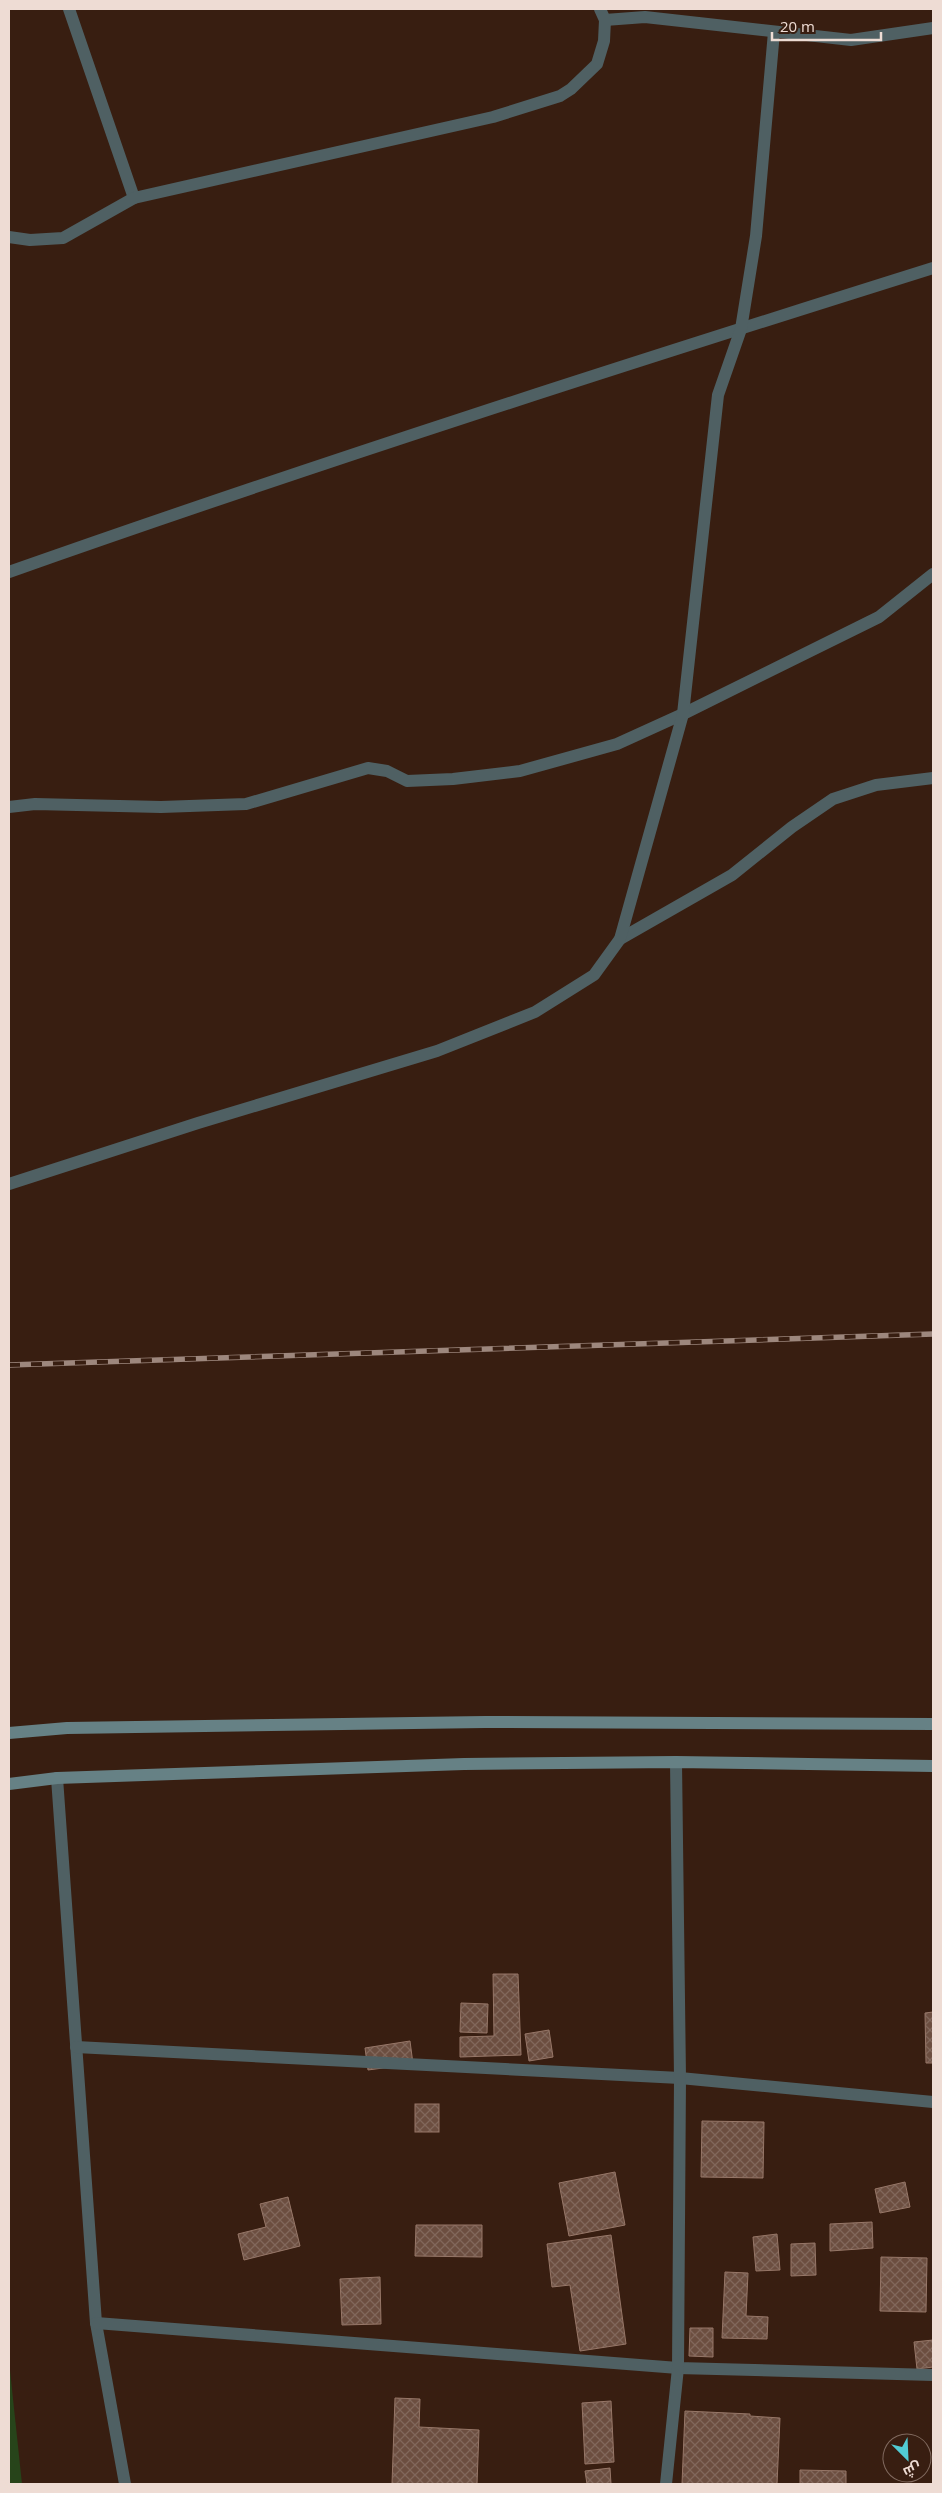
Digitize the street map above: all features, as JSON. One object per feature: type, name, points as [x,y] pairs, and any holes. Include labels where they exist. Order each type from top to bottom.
[{"type":"street","points":[[69,9],[134,198]]},
{"type":"street","points":[[9,237],[30,240],[63,238],[134,198],[493,117],[560,96],[571,89],[597,64],[604,40],[602,14],[646,17],[851,40],[933,28]]},
{"type":"street","points":[[9,1184],[198,1123],[437,1051],[535,1012],[594,975],[620,939],[683,714],[718,395],[741,328],[756,236],[774,32]]},
{"type":"street","points":[[9,572],[161,519],[741,328],[933,268]]},
{"type":"street","points":[[9,807],[36,804],[161,807],[246,804],[368,768],[387,771],[407,781],[453,779],[520,771],[617,744],[683,714],[879,617],[933,574]]},
{"type":"street","points":[[620,939],[732,874],[792,827],[833,800],[876,785],[933,778]]},
{"type":"street","points":[[9,1733],[67,1728],[495,1722],[933,1724]]},
{"type":"street","points":[[666,2484],[678,2368],[680,2078],[676,1762]]},
{"type":"street","points":[[9,1784],[57,1778],[464,1764],[676,1762],[933,1766]]},
{"type":"street","points":[[57,1778],[96,2323],[125,2484]]},
{"type":"street","points":[[76,2047],[680,2078],[933,2102]]},
{"type":"street","points":[[96,2323],[678,2368],[933,2375]]},
{"type":"green space","points":[[9,2361],[22,2484],[9,2484]]},
{"type":"building","points":[[493,1974],[518,1974],[521,2055],[460,2057],[460,2037],[494,2036]]},
{"type":"building","points":[[461,2003],[488,2004],[487,2033],[460,2032]]},
{"type":"building","points":[[933,2012],[933,2063],[926,2063],[925,2013]]},
{"type":"building","points":[[549,2030],[553,2057],[529,2061],[525,2034]]},
{"type":"building","points":[[410,2041],[413,2064],[368,2070],[365,2048]]},
{"type":"building","points":[[415,2104],[439,2104],[439,2132],[415,2132]]},
{"type":"building","points":[[702,2121],[764,2122],[763,2178],[701,2177]]},
{"type":"building","points":[[615,2172],[625,2225],[569,2236],[559,2183]]},
{"type":"building","points":[[905,2182],[910,2207],[880,2213],[875,2189]]},
{"type":"building","points":[[288,2197],[300,2246],[244,2260],[238,2234],[266,2227],[260,2204]]},
{"type":"building","points":[[872,2222],[873,2248],[830,2251],[830,2224]]},
{"type":"building","points":[[416,2225],[482,2225],[482,2257],[415,2256]]},
{"type":"building","points":[[777,2234],[780,2270],[756,2271],[753,2237]]},
{"type":"building","points":[[611,2235],[626,2344],[580,2351],[570,2285],[552,2287],[547,2244]]},
{"type":"building","points":[[815,2243],[816,2275],[791,2276],[791,2244]]},
{"type":"building","points":[[881,2257],[927,2258],[926,2312],[880,2311]]},
{"type":"building","points":[[725,2272],[748,2273],[746,2316],[768,2317],[767,2339],[722,2338]]},
{"type":"building","points":[[380,2277],[381,2324],[342,2325],[340,2279]]},
{"type":"building","points":[[690,2328],[713,2328],[713,2357],[689,2356]]},
{"type":"building","points":[[933,2340],[933,2367],[917,2369],[914,2342]]},
{"type":"building","points":[[395,2398],[420,2399],[419,2427],[479,2430],[477,2484],[392,2484]]},
{"type":"building","points":[[611,2401],[614,2462],[585,2464],[582,2403]]},
{"type":"building","points":[[685,2411],[750,2414],[750,2416],[780,2418],[777,2484],[682,2484]]},
{"type":"building","points":[[610,2468],[611,2484],[587,2484],[585,2471]]},
{"type":"building","points":[[800,2470],[846,2471],[846,2484],[800,2484]]},
{"type":"railway","points":[[9,1365],[933,1334]]}]
